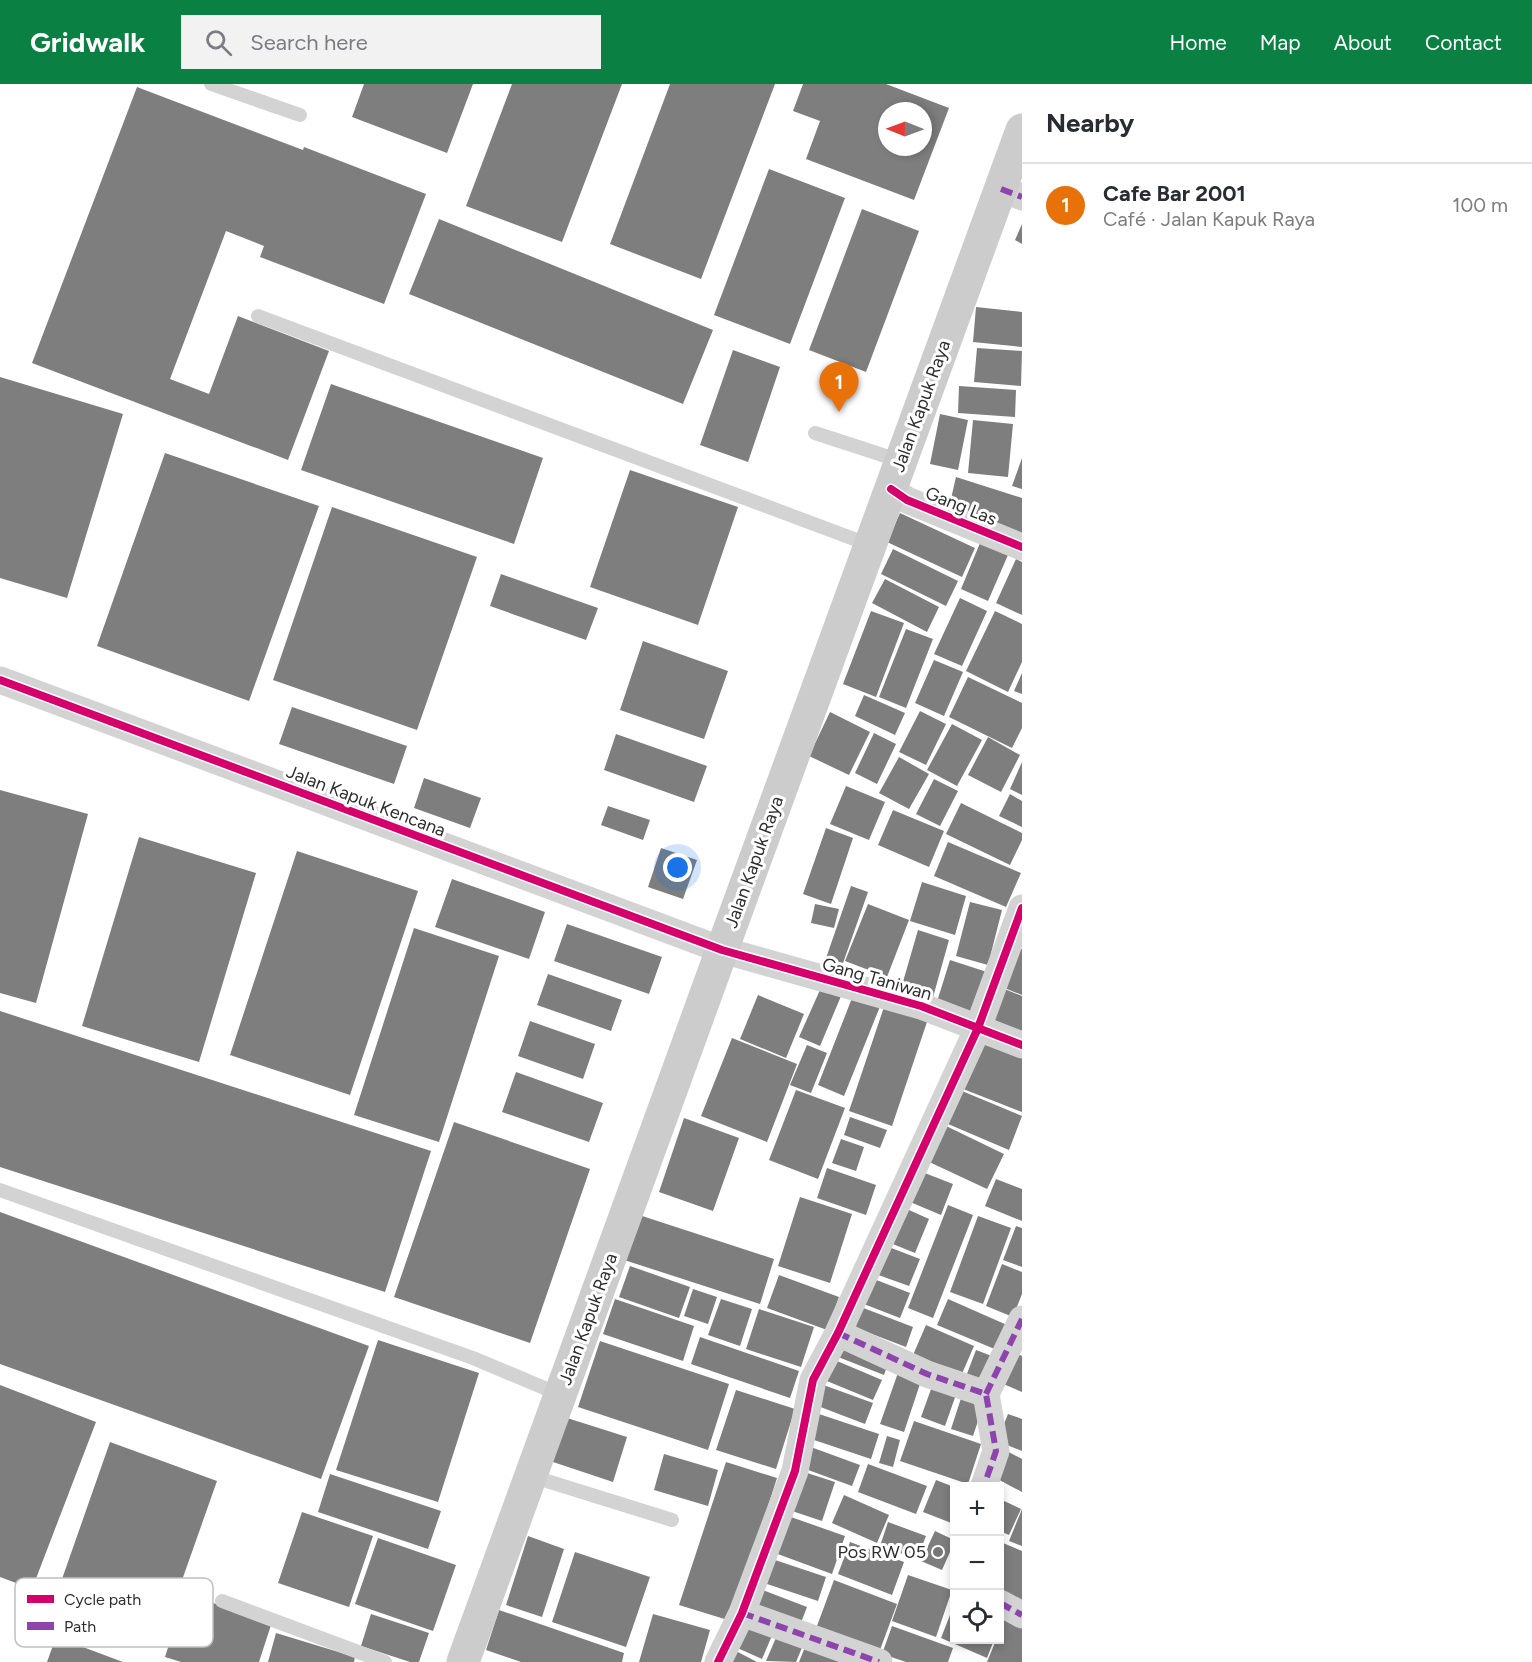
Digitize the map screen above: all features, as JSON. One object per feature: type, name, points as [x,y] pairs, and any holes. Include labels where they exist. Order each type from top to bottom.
[{"type":"main road","name":"Jalan Kapuk Raya","points":[[464,1662],[896,475],[1011,193],[1022,130]]},
{"type":"street","name":"Gang Las","points":[[896,475],[907,500],[1022,547]]},
{"type":"street","name":"Jalan Kapuk Kencana","points":[[0,680],[722,950]]},
{"type":"street","points":[[718,1662],[742,1613],[795,1471],[813,1380],[838,1333],[978,1028],[1022,908]]},
{"type":"street","name":"Gang Taniwan","points":[[722,950],[921,1006],[1022,1045]]},
{"type":"street","points":[[985,1482],[996,1451],[986,1394],[1022,1319]]},
{"type":"street","points":[[838,1333],[927,1374],[986,1394]]},
{"type":"street","points":[[1004,1606],[1022,1616]]},
{"type":"street","points":[[742,1613],[879,1662]]},
{"type":"lane","points":[[211,84],[300,115]]},
{"type":"lane","points":[[258,316],[870,545]]},
{"type":"lane","points":[[815,433],[896,475]]},
{"type":"lane","points":[[0,1190],[473,1358],[561,1395]]},
{"type":"lane","points":[[531,1476],[672,1520]]},
{"type":"lane","points":[[222,1601],[385,1662]]},
{"type":"building","points":[[364,84],[473,84],[447,153],[352,117]]},
{"type":"building","points":[[512,84],[622,84],[562,242],[466,206]]},
{"type":"building","points":[[670,84],[775,84],[701,279],[610,244]]},
{"type":"building","points":[[803,84],[886,84],[949,108],[932,153],[932,102],[878,102],[878,156],[931,156],[914,200],[806,159],[820,121],[793,111]]},
{"type":"building","points":[[137,87],[426,194],[384,304],[260,257],[264,246],[226,231],[170,379],[209,394],[238,316],[329,351],[288,460],[32,363]]},
{"type":"building","points":[[769,169],[845,198],[790,344],[714,315]]},
{"type":"building","points":[[862,209],[919,231],[866,372],[809,350]]},
{"type":"building","points":[[439,219],[713,330],[683,404],[409,294]]},
{"type":"building","points":[[1022,224],[1022,244],[1015,240]]},
{"type":"building","points":[[976,307],[1022,312],[1022,347],[973,342]]},
{"type":"building","points":[[977,348],[1022,351],[1021,386],[974,382]]},
{"type":"building","points":[[733,350],[780,367],[748,462],[700,445]]},
{"type":"building","points":[[0,377],[123,414],[67,598],[0,578]]},
{"type":"building","points":[[331,384],[543,458],[514,544],[301,470]]},
{"type":"building","points":[[959,386],[1016,390],[1015,417],[958,413]]},
{"type":"building","points":[[940,414],[968,420],[958,470],[930,464]]},
{"type":"building","points":[[973,420],[1013,424],[1008,477],[968,473]]},
{"type":"building","points":[[165,453],[319,506],[249,701],[97,646]]},
{"type":"building","points":[[1022,458],[1022,489],[1012,486]]},
{"type":"building","points":[[630,470],[738,507],[698,625],[590,587]]},
{"type":"building","points":[[956,477],[1022,498],[1022,539],[948,512]]},
{"type":"building","points":[[332,507],[477,557],[417,730],[273,680]]},
{"type":"building","points":[[900,513],[975,548],[962,577],[887,542]]},
{"type":"building","points":[[980,543],[1008,555],[988,601],[961,589]]},
{"type":"building","points":[[893,549],[958,581],[946,606],[881,574]]},
{"type":"building","points":[[1016,559],[1022,562],[1022,615],[996,603]]},
{"type":"building","points":[[501,574],[598,608],[586,640],[490,606]]},
{"type":"building","points":[[885,579],[939,607],[927,632],[872,603]]},
{"type":"building","points":[[960,598],[987,611],[962,666],[934,654]]},
{"type":"building","points":[[871,611],[904,623],[876,697],[843,684]]},
{"type":"building","points":[[995,611],[1022,624],[1022,662],[1008,692],[966,671]]},
{"type":"building","points":[[906,629],[933,639],[906,708],[879,697]]},
{"type":"building","points":[[643,641],[728,671],[704,739],[620,710]]},
{"type":"building","points":[[934,660],[963,672],[944,716],[915,703]]},
{"type":"building","points":[[1022,673],[1022,694],[1014,691]]},
{"type":"building","points":[[968,677],[1022,703],[1022,728],[1012,748],[949,717]]},
{"type":"building","points":[[864,695],[905,713],[895,735],[855,716]]},
{"type":"building","points":[[292,707],[407,746],[394,784],[279,744]]},
{"type":"building","points":[[920,711],[946,724],[926,765],[899,752]]},
{"type":"building","points":[[830,712],[870,732],[849,775],[809,756]]},
{"type":"building","points":[[952,724],[982,740],[957,786],[927,770]]},
{"type":"building","points":[[874,733],[896,744],[877,784],[855,773]]},
{"type":"building","points":[[616,734],[707,766],[694,802],[604,770]]},
{"type":"building","points":[[988,737],[1020,755],[1001,792],[968,775]]},
{"type":"building","points":[[899,757],[929,774],[909,809],[879,793]]},
{"type":"building","points":[[1022,762],[1022,795],[1010,789]]},
{"type":"building","points":[[424,778],[481,798],[470,828],[414,808]]},
{"type":"building","points":[[934,779],[958,791],[940,826],[916,814]]},
{"type":"building","points":[[846,786],[885,802],[869,840],[830,824]]},
{"type":"building","points":[[0,790],[88,814],[36,1003],[0,993]]},
{"type":"building","points":[[1010,794],[1022,801],[1022,827],[999,816]]},
{"type":"building","points":[[961,803],[1022,833],[1022,840],[1010,865],[946,834]]},
{"type":"building","points":[[608,806],[650,820],[643,840],[601,825]]},
{"type":"building","points":[[893,810],[944,831],[929,867],[878,845]]},
{"type":"building","points":[[826,828],[853,838],[831,904],[803,894]]},
{"type":"building","points":[[139,837],[256,873],[199,1062],[82,1026]]},
{"type":"building","points":[[948,842],[1021,873],[1006,907],[934,876]]},
{"type":"building","points":[[661,848],[697,860],[683,899],[648,887]]},
{"type":"building","points":[[297,851],[418,891],[350,1095],[230,1055]]},
{"type":"building","points":[[452,879],[545,912],[529,959],[435,927]]},
{"type":"building","points":[[922,882],[966,896],[955,935],[910,921]]},
{"type":"building","points":[[851,886],[868,892],[842,966],[825,961]]},
{"type":"building","points":[[970,902],[1002,910],[988,965],[956,956]]},
{"type":"building","points":[[815,904],[839,909],[834,928],[811,923]]},
{"type":"building","points":[[868,904],[909,920],[887,977],[845,961]]},
{"type":"building","points":[[567,924],[662,957],[649,994],[554,961]]},
{"type":"building","points":[[414,928],[499,956],[439,1142],[354,1115]]},
{"type":"building","points":[[918,930],[949,940],[930,1008],[898,999]]},
{"type":"building","points":[[1017,947],[1022,949],[1022,995],[1002,987]]},
{"type":"building","points":[[950,960],[987,972],[972,1019],[935,1008]]},
{"type":"building","points":[[548,974],[622,1000],[611,1031],[537,1005]]},
{"type":"building","points":[[824,981],[844,989],[820,1046],[799,1037]]},
{"type":"building","points":[[1002,988],[1022,996],[1022,1041],[989,1026]]},
{"type":"building","points":[[854,993],[881,1004],[844,1096],[818,1085]]},
{"type":"building","points":[[758,995],[804,1014],[786,1058],[740,1039]]},
{"type":"building","points":[[885,1004],[928,1019],[892,1126],[849,1111]]},
{"type":"building","points":[[0,1011],[431,1151],[385,1292],[0,1167]]},
{"type":"building","points":[[530,1021],[595,1044],[583,1079],[518,1056]]},
{"type":"building","points":[[978,1036],[1022,1053],[1022,1112],[958,1087]]},
{"type":"building","points":[[732,1038],[797,1064],[767,1142],[701,1116]]},
{"type":"building","points":[[807,1045],[827,1053],[811,1093],[790,1085]]},
{"type":"building","points":[[516,1072],[603,1103],[589,1142],[502,1112]]},
{"type":"building","points":[[796,1090],[845,1108],[818,1179],[769,1160]]},
{"type":"building","points":[[962,1091],[1022,1116],[1009,1150],[948,1124]]},
{"type":"building","points":[[850,1117],[887,1130],[880,1148],[844,1135]]},
{"type":"building","points":[[684,1118],[739,1138],[713,1211],[659,1192]]},
{"type":"building","points":[[454,1122],[590,1169],[530,1343],[394,1297]]},
{"type":"building","points":[[942,1124],[1004,1154],[987,1189],[925,1160]]},
{"type":"building","points":[[841,1139],[864,1147],[856,1171],[832,1163]]},
{"type":"building","points":[[827,1168],[876,1185],[866,1215],[817,1198]]},
{"type":"building","points":[[917,1170],[953,1184],[941,1215],[903,1199]]},
{"type":"building","points":[[996,1179],[1022,1189],[1022,1221],[985,1206]]},
{"type":"building","points":[[800,1197],[852,1214],[830,1283],[778,1266]]},
{"type":"building","points":[[898,1205],[929,1219],[915,1253],[883,1240]]},
{"type":"building","points":[[948,1205],[973,1215],[933,1318],[908,1308]]},
{"type":"building","points":[[0,1212],[369,1346],[321,1479],[0,1364]]},
{"type":"building","points":[[633,1213],[774,1259],[760,1304],[618,1258]]},
{"type":"building","points":[[978,1216],[1011,1228],[983,1304],[950,1292]]},
{"type":"building","points":[[1016,1226],[1022,1228],[1022,1267],[1003,1260]]},
{"type":"building","points":[[881,1244],[920,1259],[909,1286],[870,1272]]},
{"type":"building","points":[[1002,1264],[1022,1272],[1022,1294],[1013,1317],[986,1306]]},
{"type":"building","points":[[630,1266],[690,1287],[679,1318],[619,1297]]},
{"type":"building","points":[[779,1275],[839,1297],[827,1330],[767,1308]]},
{"type":"building","points":[[866,1276],[910,1293],[900,1318],[856,1301]]},
{"type":"building","points":[[693,1289],[717,1297],[708,1324],[684,1316]]},
{"type":"building","points":[[615,1299],[694,1326],[683,1361],[603,1334]]},
{"type":"building","points":[[721,1299],[752,1309],[740,1346],[708,1335]]},
{"type":"building","points":[[948,1299],[1007,1325],[997,1350],[937,1325]]},
{"type":"building","points":[[853,1304],[913,1327],[906,1347],[846,1324]]},
{"type":"building","points":[[759,1309],[814,1327],[801,1367],[746,1349]]},
{"type":"building","points":[[926,1325],[974,1346],[961,1376],[913,1355]]},
{"type":"building","points":[[700,1337],[799,1371],[790,1398],[691,1364]]},
{"type":"building","points":[[839,1339],[890,1358],[884,1375],[833,1355]]},
{"type":"building","points":[[378,1340],[479,1373],[438,1502],[336,1470]]},
{"type":"building","points":[[600,1341],[729,1384],[708,1450],[578,1407]]},
{"type":"building","points":[[976,1350],[997,1358],[986,1387],[965,1379]]},
{"type":"building","points":[[1014,1352],[1022,1356],[1022,1392],[1001,1383]]},
{"type":"building","points":[[830,1358],[882,1380],[873,1400],[822,1379]]},
{"type":"building","points":[[900,1367],[923,1375],[904,1432],[880,1424]]},
{"type":"building","points":[[935,1378],[959,1386],[945,1426],[921,1417]]},
{"type":"building","points":[[818,1383],[873,1403],[865,1424],[810,1403]]},
{"type":"building","points":[[0,1385],[96,1422],[36,1578],[15,1578],[15,1583],[0,1577]]},
{"type":"building","points":[[964,1389],[986,1397],[973,1436],[951,1429]]},
{"type":"building","points":[[736,1390],[795,1409],[776,1469],[716,1450]]},
{"type":"building","points":[[813,1412],[879,1434],[871,1459],[805,1437]]},
{"type":"building","points":[[1008,1414],[1022,1419],[1022,1451],[997,1441]]},
{"type":"building","points":[[564,1417],[627,1437],[613,1482],[550,1461]]},
{"type":"building","points":[[914,1421],[981,1444],[969,1482],[962,1482],[900,1461]]},
{"type":"building","points":[[887,1436],[900,1440],[893,1467],[879,1463]]},
{"type":"building","points":[[110,1442],[217,1481],[183,1578],[62,1578]]},
{"type":"building","points":[[808,1446],[860,1465],[852,1486],[800,1467]]},
{"type":"building","points":[[1003,1449],[1022,1459],[1022,1492],[1004,1482],[990,1475]]},
{"type":"building","points":[[664,1454],[718,1470],[708,1506],[654,1490]]},
{"type":"building","points":[[726,1462],[777,1478],[731,1621],[679,1605]]},
{"type":"building","points":[[868,1464],[927,1486],[916,1514],[858,1492]]},
{"type":"building","points":[[801,1471],[835,1482],[822,1521],[789,1510]]},
{"type":"building","points":[[330,1474],[441,1511],[428,1549],[318,1512]]},
{"type":"building","points":[[936,1480],[950,1485],[950,1522],[923,1512]]},
{"type":"building","points":[[844,1495],[889,1515],[877,1543],[832,1523]]},
{"type":"building","points":[[1004,1501],[1021,1509],[1009,1535],[1004,1533]]},
{"type":"building","points":[[1022,1509],[1022,1546],[1009,1541]]},
{"type":"building","points":[[302,1512],[373,1536],[349,1607],[278,1583]]},
{"type":"building","points":[[788,1516],[845,1536],[832,1574],[775,1553]]},
{"type":"building","points":[[888,1522],[926,1536],[917,1559],[880,1546]]},
{"type":"building","name":"Pos RW 05","points":[[935,1531],[950,1538],[950,1552],[942,1570],[921,1561]]},
{"type":"building","points":[[528,1536],[564,1549],[542,1617],[506,1605]]},
{"type":"building","points":[[378,1538],[456,1565],[433,1631],[355,1604]]},
{"type":"building","points":[[850,1542],[904,1562],[892,1595],[838,1574]]},
{"type":"building","points":[[1004,1543],[1022,1551],[1022,1606],[1004,1599]]},
{"type":"building","points":[[575,1552],[650,1577],[626,1647],[552,1622]]},
{"type":"building","points":[[772,1559],[826,1577],[818,1601],[764,1583]]},
{"type":"building","points":[[908,1575],[950,1589],[950,1596],[936,1637],[892,1621]]},
{"type":"building","points":[[834,1580],[897,1604],[877,1658],[814,1634]]},
{"type":"building","points":[[760,1589],[807,1607],[799,1628],[753,1610]]},
{"type":"building","points":[[213,1603],[272,1622],[259,1662],[181,1662],[165,1657],[168,1647],[213,1647]]},
{"type":"building","points":[[499,1610],[624,1653],[622,1662],[521,1662],[486,1650]]},
{"type":"building","points":[[371,1614],[429,1633],[419,1662],[410,1662],[361,1646]]},
{"type":"building","points":[[653,1614],[710,1630],[701,1662],[639,1662]]},
{"type":"building","points":[[950,1615],[950,1642],[941,1638]]},
{"type":"building","points":[[745,1618],[774,1631],[762,1659],[733,1646]]},
{"type":"building","points":[[1004,1619],[1022,1627],[1022,1662],[987,1662],[994,1644],[1004,1644]]},
{"type":"building","points":[[892,1626],[953,1648],[948,1662],[906,1662],[882,1654]]},
{"type":"building","points":[[276,1633],[355,1657],[354,1662],[268,1662]]},
{"type":"building","points":[[778,1633],[804,1643],[796,1662],[766,1661]]},
{"type":"building","points":[[807,1642],[858,1662],[799,1662]]},
{"type":"building","points":[[955,1644],[992,1644],[987,1658]]},
{"type":"building","points":[[52,1647],[83,1647],[123,1662],[47,1662]]},
{"type":"building","points":[[734,1650],[757,1662],[728,1662]]},
{"type":"marked path","points":[[1001,189],[1022,197]]},
{"type":"marked path","points":[[986,1394],[1022,1319]]},
{"type":"marked path","points":[[838,1333],[927,1374],[986,1394],[996,1451],[985,1482]]},
{"type":"marked path","points":[[1004,1605],[1022,1615]]},
{"type":"marked path","points":[[742,1613],[879,1662]]},
{"type":"cycle path","points":[[891,489],[907,500],[1022,547]]},
{"type":"cycle path","points":[[0,680],[722,950],[921,1006],[1022,1045]]},
{"type":"cycle path","points":[[718,1662],[742,1613],[795,1471],[813,1380],[838,1333],[978,1028],[1022,908]]},
{"type":"place","name":"Cafe Bar 2001","points":[[839,412]]},
{"type":"place","name":"Pos RW 05","points":[[938,1552]]}]
